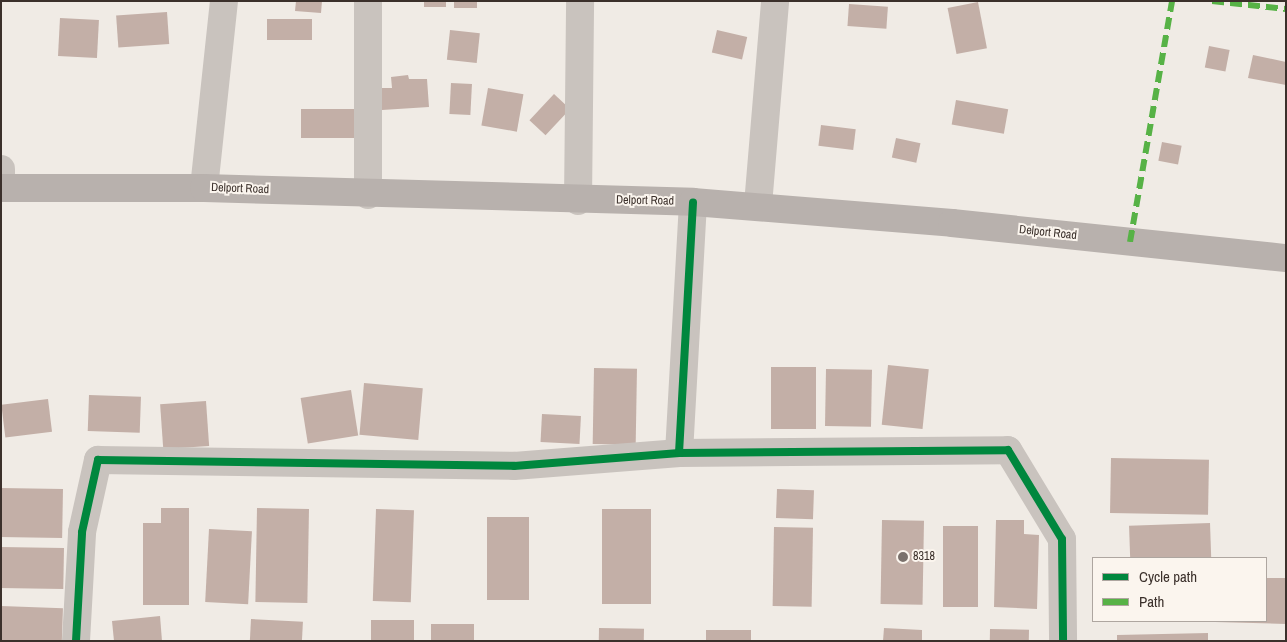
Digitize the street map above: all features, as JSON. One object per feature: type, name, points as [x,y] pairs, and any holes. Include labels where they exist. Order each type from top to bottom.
[{"type":"main road","name":"Delport Road","points":[[1,188],[204,188],[758,205],[1286,258]]},
{"type":"street","points":[[204,188],[224,1]]},
{"type":"street","points":[[368,1],[368,194]]},
{"type":"street","points":[[578,200],[580,1]]},
{"type":"street","points":[[758,205],[775,1]]},
{"type":"street","points":[[1,169],[1,188]]},
{"type":"street","points":[[679,453],[693,202]]},
{"type":"street","points":[[76,641],[82,532],[98,460],[514,466],[679,453],[1008,450],[1062,539],[1063,641]]},
{"type":"building","points":[[296,1],[322,1],[321,13],[295,11]]},
{"type":"building","points":[[424,1],[446,1],[446,7],[424,7]]},
{"type":"building","points":[[454,1],[477,1],[477,8],[454,8]]},
{"type":"building","points":[[978,2],[987,48],[957,54],[948,8]]},
{"type":"building","points":[[849,4],[888,7],[886,29],[847,26]]},
{"type":"building","points":[[167,12],[169,44],[118,47],[116,16]]},
{"type":"building","points":[[60,18],[99,20],[97,58],[58,56]]},
{"type":"building","points":[[267,19],[312,19],[312,40],[267,40]]},
{"type":"building","points":[[450,30],[480,33],[477,63],[447,60]]},
{"type":"building","points":[[717,30],[747,37],[742,59],[712,52]]},
{"type":"building","points":[[1209,46],[1230,50],[1225,72],[1205,68]]},
{"type":"building","points":[[1253,55],[1286,62],[1286,85],[1248,78]]},
{"type":"building","points":[[408,75],[409,79],[427,79],[429,107],[382,110],[381,88],[392,88],[391,77]]},
{"type":"building","points":[[451,83],[472,84],[470,115],[449,114]]},
{"type":"building","points":[[488,88],[523,94],[517,132],[481,125]]},
{"type":"building","points":[[554,94],[570,109],[546,135],[529,120]]},
{"type":"building","points":[[956,100],[1008,109],[1004,134],[952,125]]},
{"type":"building","points":[[301,109],[354,109],[354,138],[301,138]]},
{"type":"building","points":[[821,125],[856,129],[853,150],[818,146]]},
{"type":"building","points":[[896,138],[920,143],[916,163],[892,158]]},
{"type":"building","points":[[1162,142],[1182,146],[1178,164],[1158,161]]},
{"type":"building","points":[[888,365],[929,369],[923,429],[882,425]]},
{"type":"building","points":[[771,367],[816,367],[816,429],[771,429]]},
{"type":"building","points":[[594,368],[637,369],[636,445],[593,444]]},
{"type":"building","points":[[826,369],[872,370],[871,427],[825,426]]},
{"type":"building","points":[[364,383],[423,388],[418,440],[359,435]]},
{"type":"building","points":[[351,390],[358,435],[308,443],[301,398]]},
{"type":"building","points":[[89,395],[141,397],[140,433],[88,431]]},
{"type":"building","points":[[48,399],[52,432],[5,437],[1,405]]},
{"type":"building","points":[[206,401],[209,446],[163,449],[160,404]]},
{"type":"building","points":[[542,414],[581,416],[579,444],[541,442]]},
{"type":"building","points":[[1111,458],[1209,460],[1208,515],[1110,513]]},
{"type":"building","points":[[1,488],[63,489],[62,538],[1,537]]},
{"type":"building","points":[[777,489],[814,490],[813,519],[776,518]]},
{"type":"building","points":[[161,508],[189,508],[189,605],[143,605],[143,523],[161,523]]},
{"type":"building","points":[[257,508],[309,509],[307,603],[255,602]]},
{"type":"building","points":[[376,509],[414,510],[411,602],[373,601]]},
{"type":"building","points":[[602,509],[651,509],[651,604],[602,604]]},
{"type":"building","points":[[487,517],[529,517],[529,600],[487,600]]},
{"type":"building","points":[[882,520],[924,521],[923,605],[881,604]]},
{"type":"building","points":[[996,520],[1024,520],[1024,534],[1039,535],[1037,609],[994,607]]},
{"type":"building","points":[[1210,523],[1211,557],[1130,557],[1129,526]]},
{"type":"building","points":[[943,526],[978,526],[978,607],[943,607]]},
{"type":"building","points":[[774,527],[813,528],[812,607],[773,606]]},
{"type":"building","points":[[209,529],[252,531],[248,604],[205,602]]},
{"type":"building","points":[[1,547],[64,548],[63,589],[1,588]]},
{"type":"building","points":[[1267,578],[1286,578],[1286,624],[1215,622],[1267,622]]},
{"type":"building","points":[[1,606],[63,608],[62,641],[1,641]]},
{"type":"building","points":[[160,616],[162,641],[114,641],[112,621]]},
{"type":"building","points":[[251,619],[303,622],[302,641],[250,641]]},
{"type":"building","points":[[371,620],[414,620],[414,641],[371,641]]},
{"type":"building","points":[[431,624],[474,624],[474,641],[431,641]]},
{"type":"building","points":[[599,628],[644,629],[644,641],[599,641]]},
{"type":"building","points":[[884,628],[922,630],[922,641],[883,641]]},
{"type":"building","points":[[990,629],[1029,630],[1029,641],[990,641]]},
{"type":"building","points":[[706,630],[751,630],[751,641],[706,641]]},
{"type":"building","points":[[1208,633],[1208,641],[1117,641],[1117,635]]},
{"type":"marked path","points":[[1130,242],[1172,1]]},
{"type":"marked path","points":[[1212,1],[1286,9]]},
{"type":"cycle path","points":[[679,453],[693,202]]},
{"type":"cycle path","points":[[76,641],[82,532],[98,460],[514,466],[679,453],[1008,450],[1062,539],[1063,641]]},
{"type":"place","name":"8318","points":[[903,557]]}]
